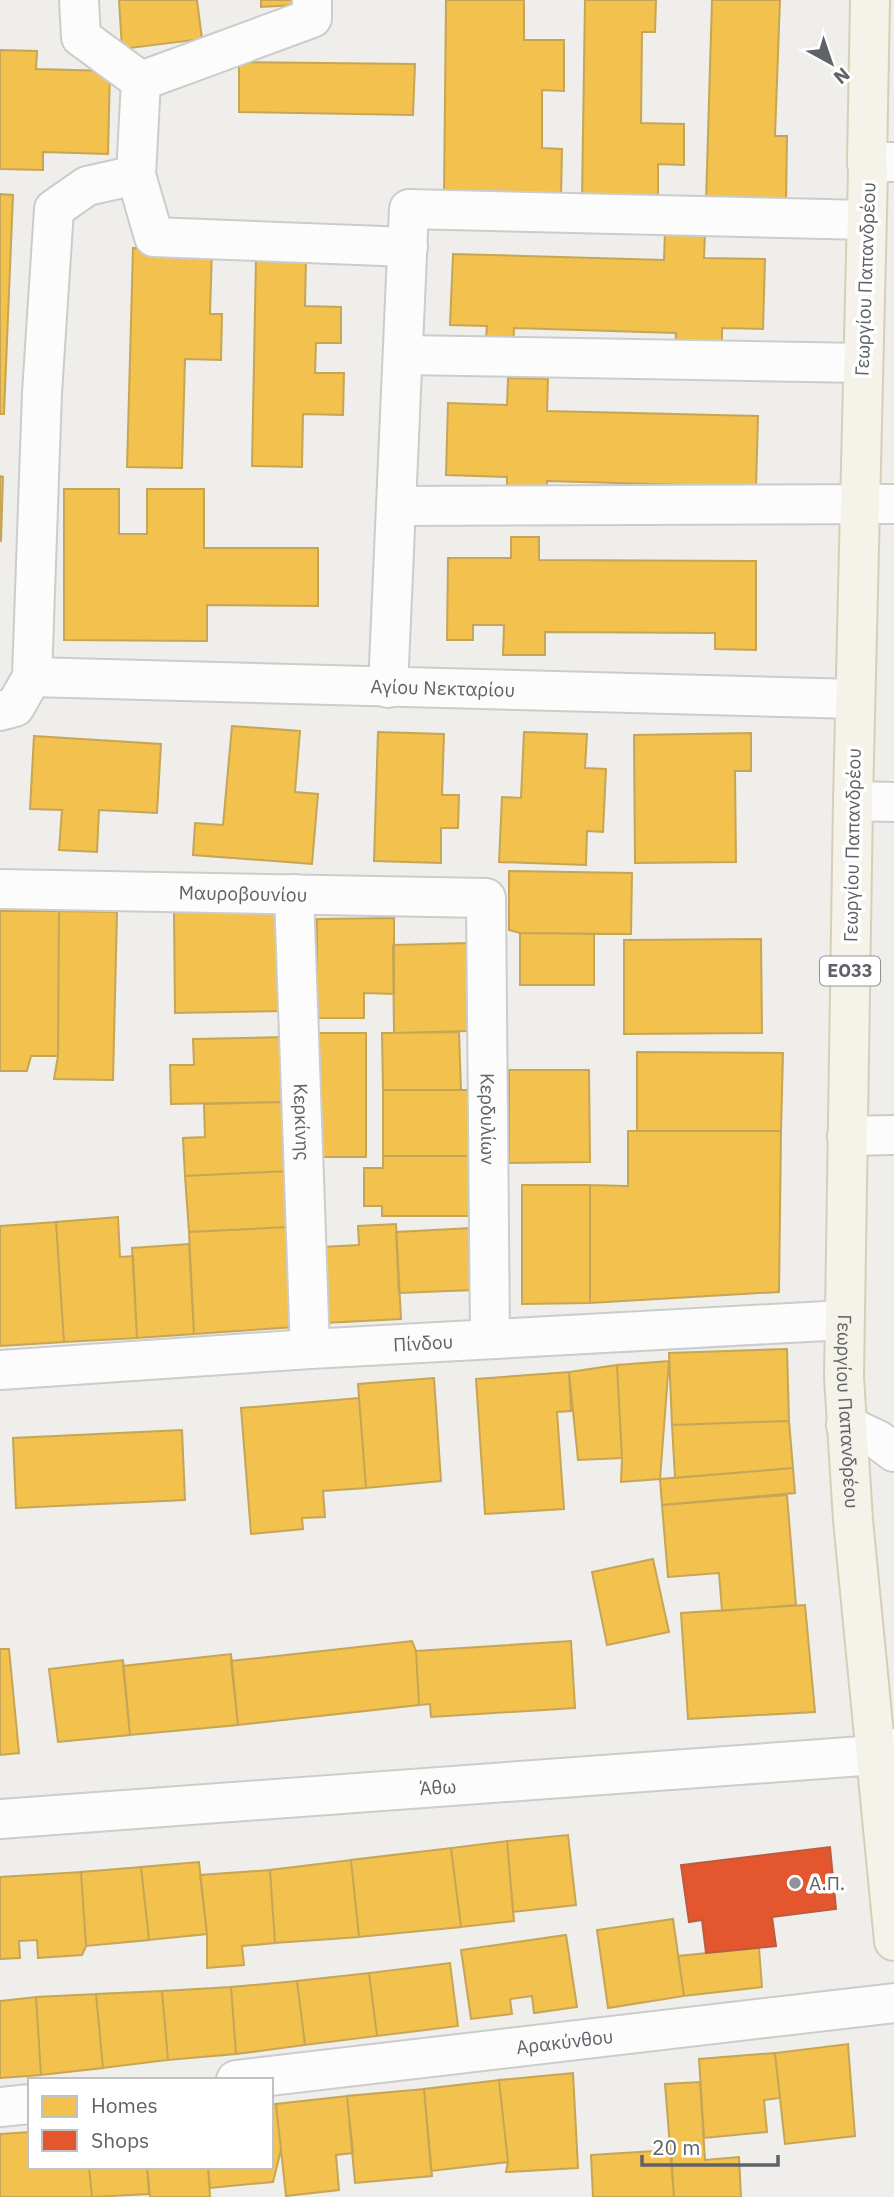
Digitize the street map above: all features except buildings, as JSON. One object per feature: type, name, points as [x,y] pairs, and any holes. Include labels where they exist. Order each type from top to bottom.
[{"type":"main road","name":"Γεωργίου Παπανδρέου","points":[[870,0],[880,162],[866,220],[863,363],[877,504],[855,699],[844,1320],[846,1425],[885,1751],[894,1941]]},
{"type":"street","points":[[141,81],[312,18],[312,0]]},
{"type":"street","points":[[80,18],[141,81],[136,174],[154,237],[408,247]]},
{"type":"street","points":[[0,711],[15,707],[32,677],[42,393],[54,209],[87,186],[136,174]]},
{"type":"street","points":[[388,688],[409,209],[866,220]]},
{"type":"street","points":[[403,355],[863,363]]},
{"type":"street","points":[[396,506],[877,504]]},
{"type":"street","name":"Αγίου Νεκταρίου","points":[[32,677],[855,699]]},
{"type":"street","points":[[853,801],[894,802]]},
{"type":"street","name":"Μαυροβουνίου","points":[[0,889],[486,898]]},
{"type":"street","name":"Κερκίνης","points":[[294,894],[310,1349]]},
{"type":"street","name":"Κερδυλίων","points":[[486,898],[490,1339]]},
{"type":"street","points":[[847,1136],[894,1135]]},
{"type":"street","name":"Πίνδου","points":[[0,1370],[310,1349],[844,1320]]},
{"type":"street","points":[[846,1425],[878,1440],[894,1452]]},
{"type":"street","name":"Άθω","points":[[0,1819],[885,1751]]},
{"type":"street","name":"Αρακύνθου","points":[[253,2078],[894,2003]]},
{"type":"street","points":[[0,2107],[28,2104]]},
{"type":"place","name":"Α.Π.","points":[[795,1883]]}]
